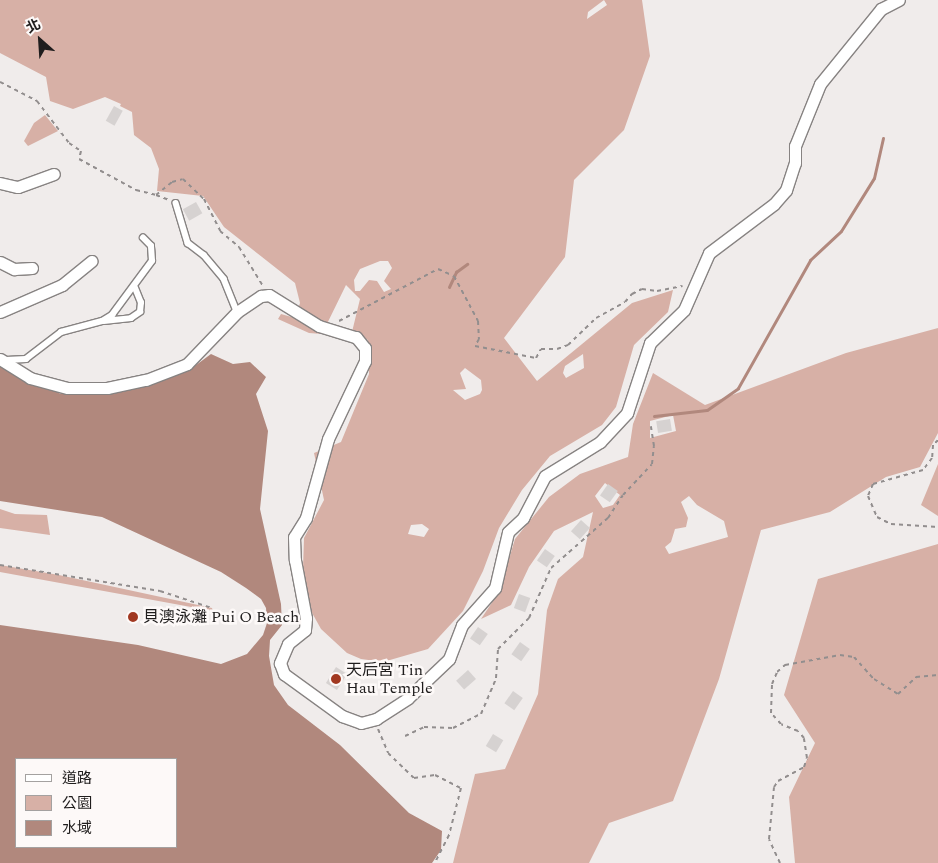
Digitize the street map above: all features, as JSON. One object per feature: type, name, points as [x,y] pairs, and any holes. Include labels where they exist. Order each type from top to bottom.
[{"type":"street","points":[[1,360],[30,378],[68,388],[107,388],[146,380],[187,364],[237,312],[261,296],[269,295],[304,318],[356,337],[365,348],[365,361],[328,439],[306,518],[294,537],[305,630],[288,644],[280,663],[284,674],[342,716],[361,723],[376,719],[420,688],[449,659],[462,625],[495,588],[508,532],[523,518],[544,476],[551,469],[590,450],[627,413],[650,343],[684,310],[698,274],[709,253],[774,204],[786,190],[795,163],[798,138],[820,84],[881,9],[899,0]]},
{"type":"street","points":[[0,183],[18,187],[54,174]]},
{"type":"street","points":[[0,312],[62,285],[92,261]]},
{"type":"street","points":[[0,262],[14,269],[32,268]]},
{"type":"lane","points":[[176,203],[188,243],[204,255],[224,279],[237,312]]},
{"type":"lane","points":[[102,321],[122,305],[152,261],[151,246],[143,238]]},
{"type":"lane","points":[[1,360],[26,359],[61,332],[102,321],[126,320],[136,315],[141,303],[135,288]]},
{"type":"path","points":[[0,82],[37,101],[69,143],[81,151],[79,159],[136,190],[176,203]]},
{"type":"path","points":[[156,195],[172,182],[183,179],[204,199],[220,230],[239,247],[269,295]]},
{"type":"path","points":[[330,329],[332,323],[359,313],[438,269],[454,276],[478,321],[480,340],[476,346],[536,358],[541,349],[557,349],[568,345],[596,318],[625,302],[632,294],[642,289],[678,289],[698,274]]},
{"type":"path","points":[[405,736],[424,726],[453,728],[481,714],[496,678],[498,649],[530,618],[552,568],[608,518],[623,495],[652,464],[654,446],[651,426]]},
{"type":"path","points":[[938,440],[933,445],[932,458],[923,470],[873,484],[868,496],[877,517],[891,524],[938,527]]},
{"type":"path","points":[[0,565],[160,591],[212,608]]},
{"type":"path","points":[[780,863],[769,839],[774,788],[778,781],[804,767],[807,758],[804,738],[798,731],[781,724],[771,713],[772,684],[777,672],[785,665],[840,655],[854,657],[874,679],[898,694],[916,677],[938,675]]},
{"type":"path","points":[[376,719],[388,753],[414,778],[435,775],[461,788],[449,835],[435,863]]},
{"type":"green space","points":[[0,0],[604,0],[642,0],[650,56],[624,130],[574,180],[565,257],[504,338],[537,381],[632,303],[673,290],[668,312],[634,345],[616,407],[602,425],[550,456],[522,490],[499,528],[483,571],[463,611],[428,649],[383,662],[361,659],[347,653],[321,629],[311,611],[303,569],[304,538],[324,500],[314,453],[341,442],[369,374],[368,340],[352,332],[360,299],[346,285],[322,334],[309,333],[278,319],[281,314],[295,318],[300,303],[295,283],[224,227],[203,196],[157,191],[159,169],[151,148],[134,135],[132,112],[120,106],[121,104],[105,97],[73,109],[50,101],[46,77],[0,53]],"holes":[[[604,0],[607,5],[587,19],[588,12]],[[380,261],[388,261],[392,268],[384,281],[391,289],[384,292],[377,281],[369,280],[360,291],[355,291],[354,280],[360,269]],[[583,354],[584,368],[566,378],[563,373],[565,366]],[[465,368],[481,380],[482,390],[480,394],[465,400],[453,390],[466,389],[460,373]],[[422,524],[429,529],[424,537],[408,534],[411,525]]]},
{"type":"green space","points":[[45,115],[58,131],[28,146],[24,141],[34,123]]},
{"type":"green space","points":[[938,328],[938,433],[920,467],[886,477],[830,512],[761,530],[719,679],[673,801],[609,823],[589,863],[453,863],[475,774],[505,769],[538,694],[547,610],[558,579],[583,557],[593,512],[554,531],[529,567],[511,605],[481,619],[499,592],[515,539],[549,497],[580,474],[628,457],[633,424],[653,373],[705,405],[846,353]],"holes":[[[673,415],[676,431],[650,438],[650,421]],[[605,483],[620,495],[613,505],[603,508],[595,496]],[[689,496],[697,505],[724,521],[728,537],[669,554],[665,547],[671,542],[675,529],[686,527],[688,518],[681,502]]]},
{"type":"green space","points":[[938,464],[938,516],[921,505]]},
{"type":"green space","points":[[0,509],[15,514],[47,515],[50,535],[0,528]]},
{"type":"green space","points":[[938,544],[938,863],[795,863],[789,797],[815,743],[784,695],[818,579]]},
{"type":"green space","points":[[0,565],[59,575],[212,608],[213,611],[0,572]]},
{"type":"water","points":[[211,354],[233,364],[250,362],[266,377],[256,394],[268,431],[260,509],[281,604],[282,625],[270,640],[269,656],[274,685],[288,705],[340,745],[409,813],[442,831],[441,850],[432,863],[0,863],[0,625],[138,645],[221,664],[247,654],[263,635],[267,623],[266,608],[261,599],[246,588],[221,572],[102,517],[0,501],[0,366],[61,394],[107,392],[188,371]]},
{"type":"building","points":[[114,106],[123,111],[115,126],[106,121]]},
{"type":"building","points":[[196,202],[202,213],[189,221],[183,209]]},
{"type":"building","points":[[670,419],[672,431],[658,433],[656,421]]},
{"type":"building","points":[[608,484],[618,491],[610,502],[600,495]]},
{"type":"building","points":[[581,520],[590,528],[580,539],[571,531]]},
{"type":"building","points":[[545,549],[555,556],[547,567],[537,560]]},
{"type":"building","points":[[519,594],[530,598],[525,612],[514,608]]},
{"type":"building","points":[[478,627],[488,634],[480,645],[470,638]]},
{"type":"building","points":[[520,642],[530,649],[521,661],[511,654]]},
{"type":"building","name":"天后宮 Tin Hau Temple","points":[[336,667],[347,674],[337,690],[326,683]]},
{"type":"building","points":[[468,670],[476,679],[464,690],[456,681]]},
{"type":"building","points":[[513,691],[523,698],[514,710],[504,703]]},
{"type":"building","points":[[493,734],[503,740],[496,752],[486,746]]},
{"type":"waterway","points":[[654,416],[707,410],[738,388],[810,260],[841,231],[874,178],[883,138]]},
{"type":"waterway","points":[[449,287],[456,272],[467,264]]},
{"type":"place","name":"貝澳泳灘 Pui O Beach","points":[[133,617]]},
{"type":"place","name":"天后宮 Tin Hau Temple","points":[[336,679]]}]
